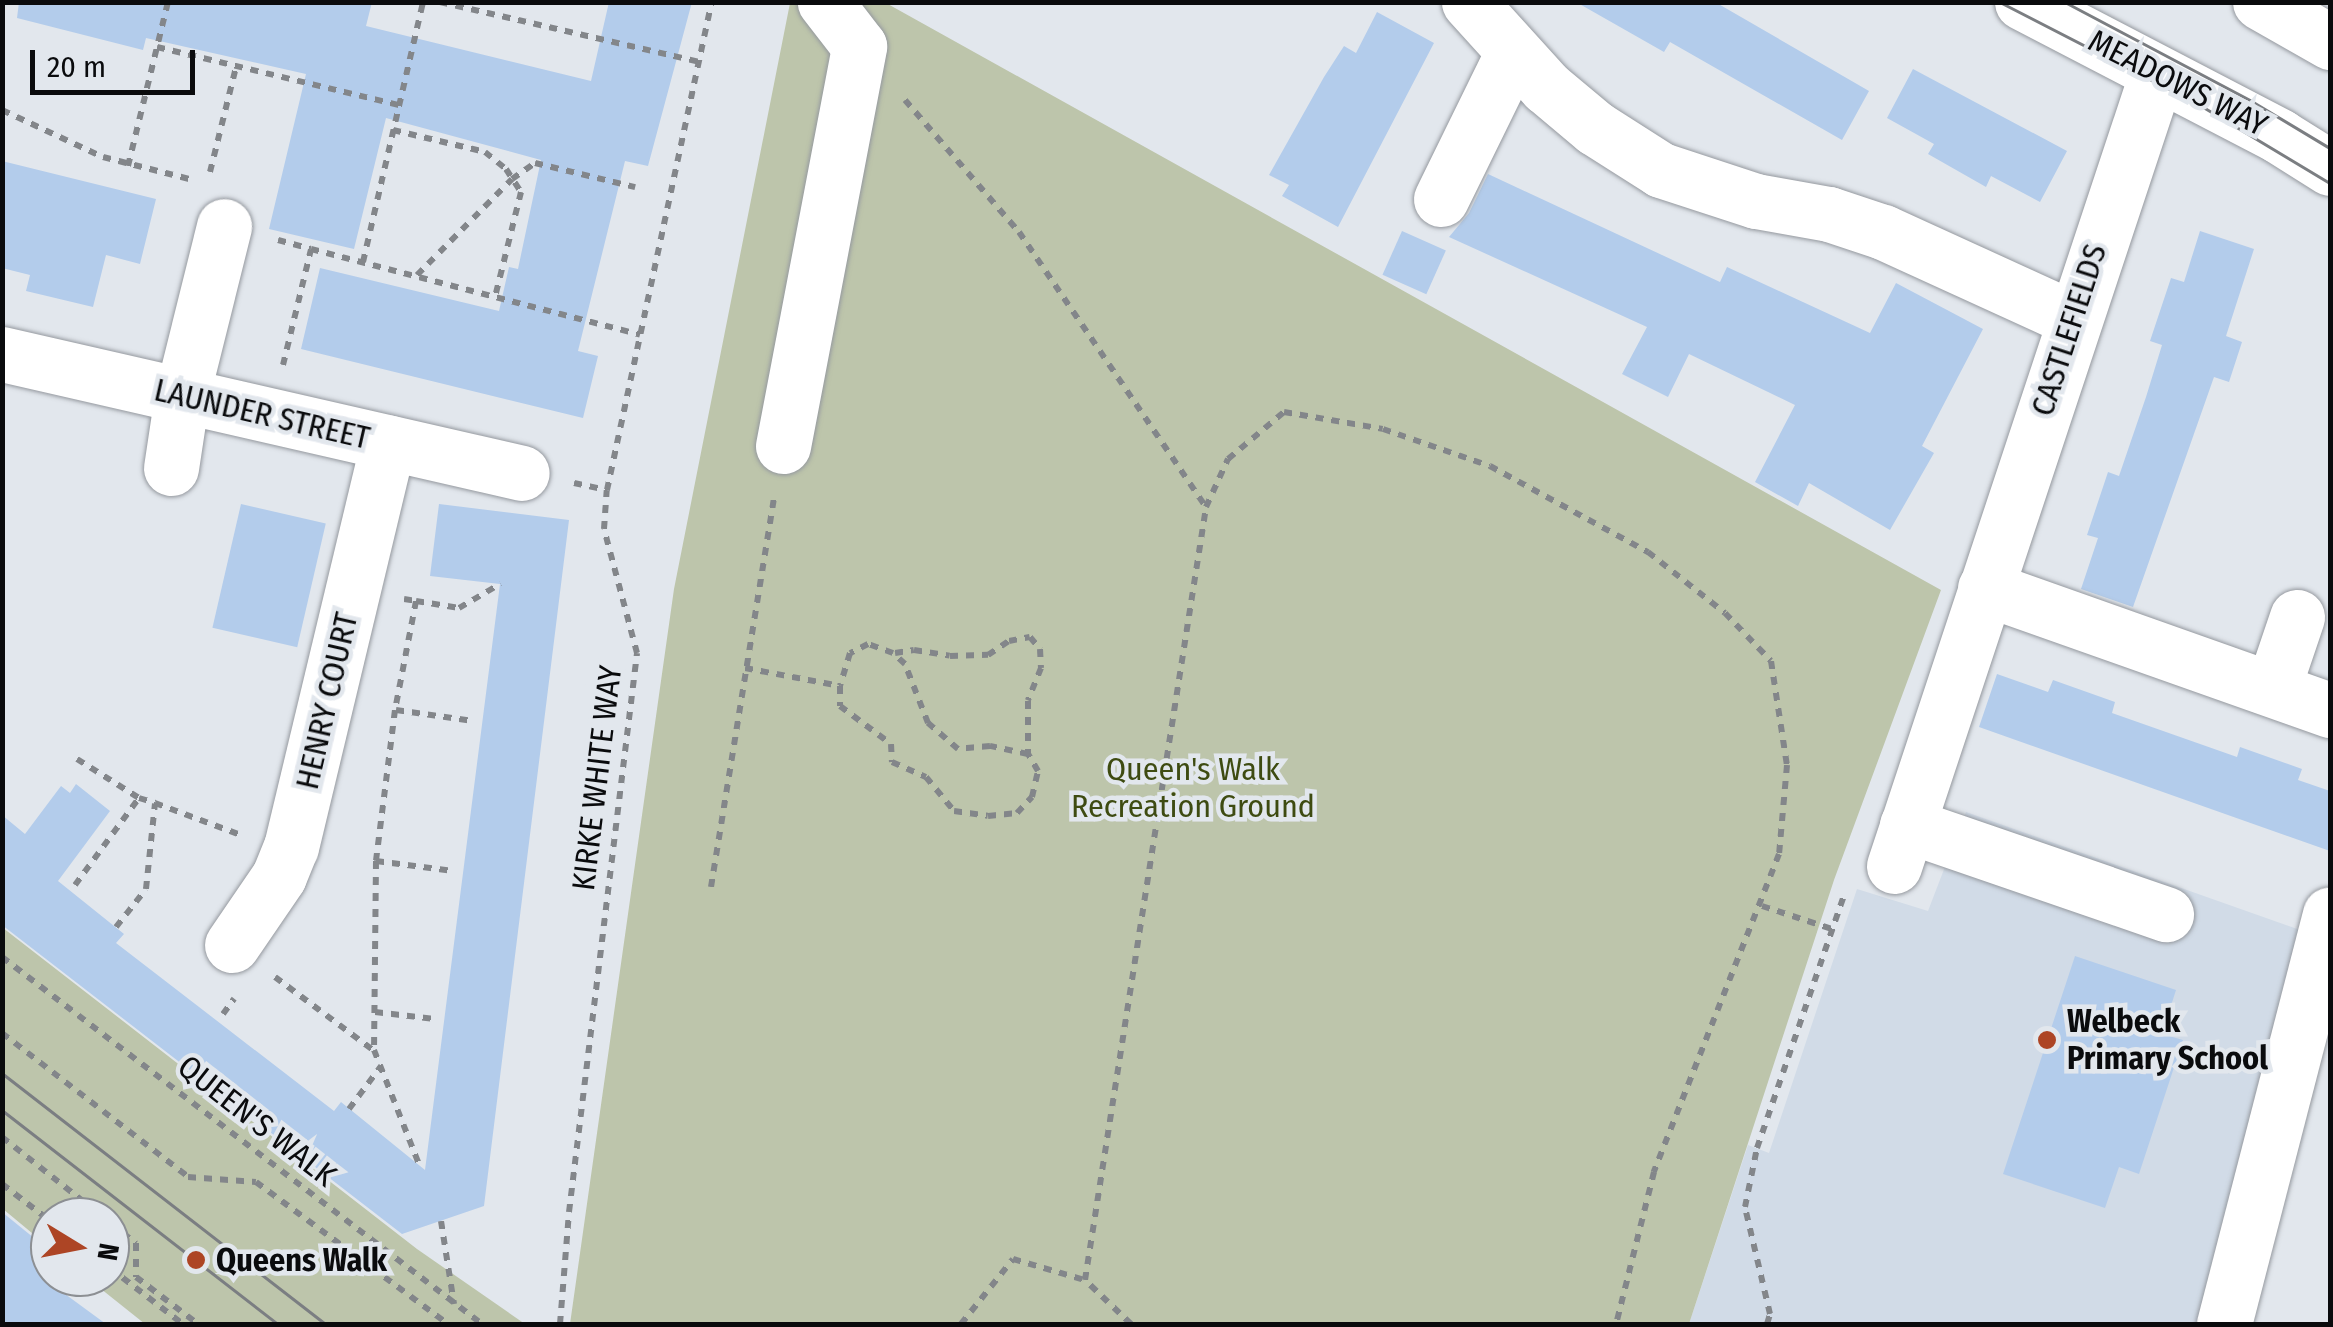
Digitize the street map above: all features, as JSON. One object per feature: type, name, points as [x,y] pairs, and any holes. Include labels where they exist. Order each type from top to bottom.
[{"type":"street","points":[[783,446],[859,46],[825,2]]},
{"type":"street","points":[[1469,2],[1513,52],[1595,128],[1660,170],[1756,201],[1829,214],[1882,232],[2072,318]]},
{"type":"street","name":"MEADOWS WAY","points":[[2022,2],[2278,136],[2330,168]]},
{"type":"street","points":[[2260,2],[2330,42]]},
{"type":"street","points":[[1441,199],[1513,52]]},
{"type":"street","name":"CASTLEFIELDS","points":[[1900,846],[2156,73]]},
{"type":"street","points":[[171,468],[215,205]]},
{"type":"street","name":"LAUNDER STREET","points":[[2,354],[522,473]]},
{"type":"street","name":"HENRY COURT","points":[[232,945],[288,855],[388,442]]},
{"type":"street","points":[[1985,588],[2330,710]]},
{"type":"street","points":[[2274,688],[2297,617]]},
{"type":"street","points":[[1900,846],[2166,914]]},
{"type":"street","points":[[2224,1324],[2321,990],[2330,914]]},
{"type":"path","points":[[128,166],[168,2]]},
{"type":"path","points":[[363,262],[423,2]]},
{"type":"path","points":[[440,2],[699,62]]},
{"type":"path","name":"KIRKE WHITE WAY","points":[[560,1324],[569,1212],[638,653],[604,529],[608,490],[712,2]]},
{"type":"path","points":[[859,46],[1019,232],[1206,507]]},
{"type":"path","points":[[157,47],[398,105]]},
{"type":"path","points":[[2,110],[215,205]]},
{"type":"path","points":[[393,130],[485,152],[521,192],[495,297]]},
{"type":"path","points":[[416,276],[512,180],[535,163],[635,187]]},
{"type":"path","points":[[272,414],[311,248],[640,335]]},
{"type":"path","points":[[1085,1280],[1206,507],[1228,459],[1284,412],[1383,429],[1490,466],[1648,552],[1725,613],[1772,662],[1786,766],[1779,854],[1762,906],[1698,1052],[1654,1172],[1616,1324]]},
{"type":"path","points":[[710,888],[783,446]]},
{"type":"path","points":[[353,589],[459,608],[500,584]]},
{"type":"path","points":[[416,601],[395,710],[376,861],[374,1050],[420,1167]]},
{"type":"path","points":[[894,654],[914,650],[950,656],[988,655],[1009,641],[1030,637],[1040,649],[1041,668],[1028,701],[1028,754],[1038,771],[1032,797],[1017,812],[988,816],[954,810],[926,777],[892,762],[890,744],[840,706],[840,686],[850,653],[868,644],[894,654],[904,664],[928,723],[958,749],[990,746],[1028,754]]},
{"type":"path","points":[[745,668],[840,686]]},
{"type":"path","points":[[395,710],[474,721]]},
{"type":"path","points":[[76,759],[138,798],[288,855]]},
{"type":"path","points":[[75,885],[138,798]]},
{"type":"path","points":[[116,927],[146,889],[156,803]]},
{"type":"path","points":[[1766,1324],[1770,1314],[1745,1206],[1757,1148],[1855,861],[1900,846]]},
{"type":"path","points":[[376,861],[453,871]]},
{"type":"path","points":[[1762,906],[1832,929]]},
{"type":"path","points":[[232,945],[374,1050]]},
{"type":"path","name":"QUEEN'S WALK","points":[[2,956],[482,1324]]},
{"type":"path","points":[[375,1012],[435,1019]]},
{"type":"path","points":[[2,1033],[188,1177],[256,1182],[448,1324]]},
{"type":"path","points":[[349,1109],[381,1066]]},
{"type":"path","points":[[2,1137],[78,1197]]},
{"type":"path","points":[[2,1184],[30,1206]]},
{"type":"path","points":[[441,1221],[454,1304]]},
{"type":"path","points":[[130,1238],[136,1243],[136,1277],[198,1324]]},
{"type":"path","points":[[961,1324],[1013,1259],[1085,1280],[1131,1324]]},
{"type":"path","points":[[130,1283],[183,1324]]},
{"type":"shaded area","name":"Welbeck Primary School","points":[[1966,812],[2314,935],[2214,1324],[1689,1324],[1748,1145],[1769,1153],[1857,889],[1928,911]]},
{"type":"green space","name":"Queen's Walk Recreation Ground","points":[[790,3],[886,3],[1941,590],[1834,880],[1689,1324],[570,1324],[674,589]]},
{"type":"green space","points":[[3,928],[417,1249],[525,1324],[145,1324],[111,1297],[130,1297],[130,1197],[30,1197],[30,1231],[3,1209]]},
{"type":"building","points":[[19,2],[372,2],[366,26],[591,81],[609,2],[692,2],[648,166],[625,161],[578,351],[598,356],[583,418],[301,349],[320,268],[499,311],[509,267],[518,269],[541,160],[386,118],[354,249],[269,229],[306,74],[146,38],[143,50],[17,18]]},
{"type":"building","points":[[1576,2],[1715,2],[1869,91],[1842,140],[1670,42],[1664,52]]},
{"type":"building","points":[[1377,12],[1434,43],[1338,227],[1282,196],[1289,185],[1269,175],[1344,46],[1356,53]]},
{"type":"building","points":[[1913,69],[2067,151],[2040,202],[1991,176],[1986,187],[1928,154],[1934,144],[1887,118]]},
{"type":"building","points":[[2,161],[156,199],[140,264],[106,255],[93,307],[26,291],[30,275],[2,268]]},
{"type":"building","points":[[1488,174],[1720,282],[1727,267],[1870,333],[1896,283],[1983,329],[1922,446],[1934,453],[1890,530],[1809,483],[1798,506],[1755,482],[1795,405],[1689,354],[1668,397],[1622,374],[1647,327],[1449,237],[1469,213]]},
{"type":"building","points":[[1402,231],[1446,251],[1426,294],[1382,275]]},
{"type":"building","points":[[2200,231],[2254,249],[2226,336],[2242,342],[2229,382],[2214,377],[2133,607],[2081,589],[2098,538],[2087,535],[2108,472],[2119,476],[2146,397],[2162,345],[2150,341],[2171,278],[2184,282]]},
{"type":"building","points":[[241,504],[326,524],[297,647],[212,628]]},
{"type":"building","points":[[439,504],[569,520],[484,1206],[402,1234],[2,925],[2,815],[25,834],[61,786],[70,793],[76,784],[110,811],[58,881],[124,934],[116,943],[334,1111],[341,1102],[425,1170],[500,584],[430,576]]},
{"type":"building","points":[[1997,674],[2048,692],[2053,680],[2115,702],[2112,713],[2237,757],[2240,747],[2302,769],[2298,780],[2330,791],[2330,851],[1979,727]]},
{"type":"building","points":[[2075,956],[2176,990],[2162,1034],[2183,1040],[2139,1174],[2119,1167],[2105,1208],[2003,1174]]},
{"type":"building","points":[[2,1212],[30,1235],[30,1297],[69,1297],[106,1324],[2,1324]]},
{"type":"tram line","points":[[2000,2],[2200,105],[2330,183]]},
{"type":"tram line","points":[[2065,2],[2250,100],[2330,148]]},
{"type":"tram line","points":[[2,1073],[326,1324]]},
{"type":"tram line","points":[[2,1110],[278,1324]]},
{"type":"place","name":"Welbeck Primary School","points":[[2047,1040]]},
{"type":"place","name":"Queens Walk","points":[[196,1260]]}]
